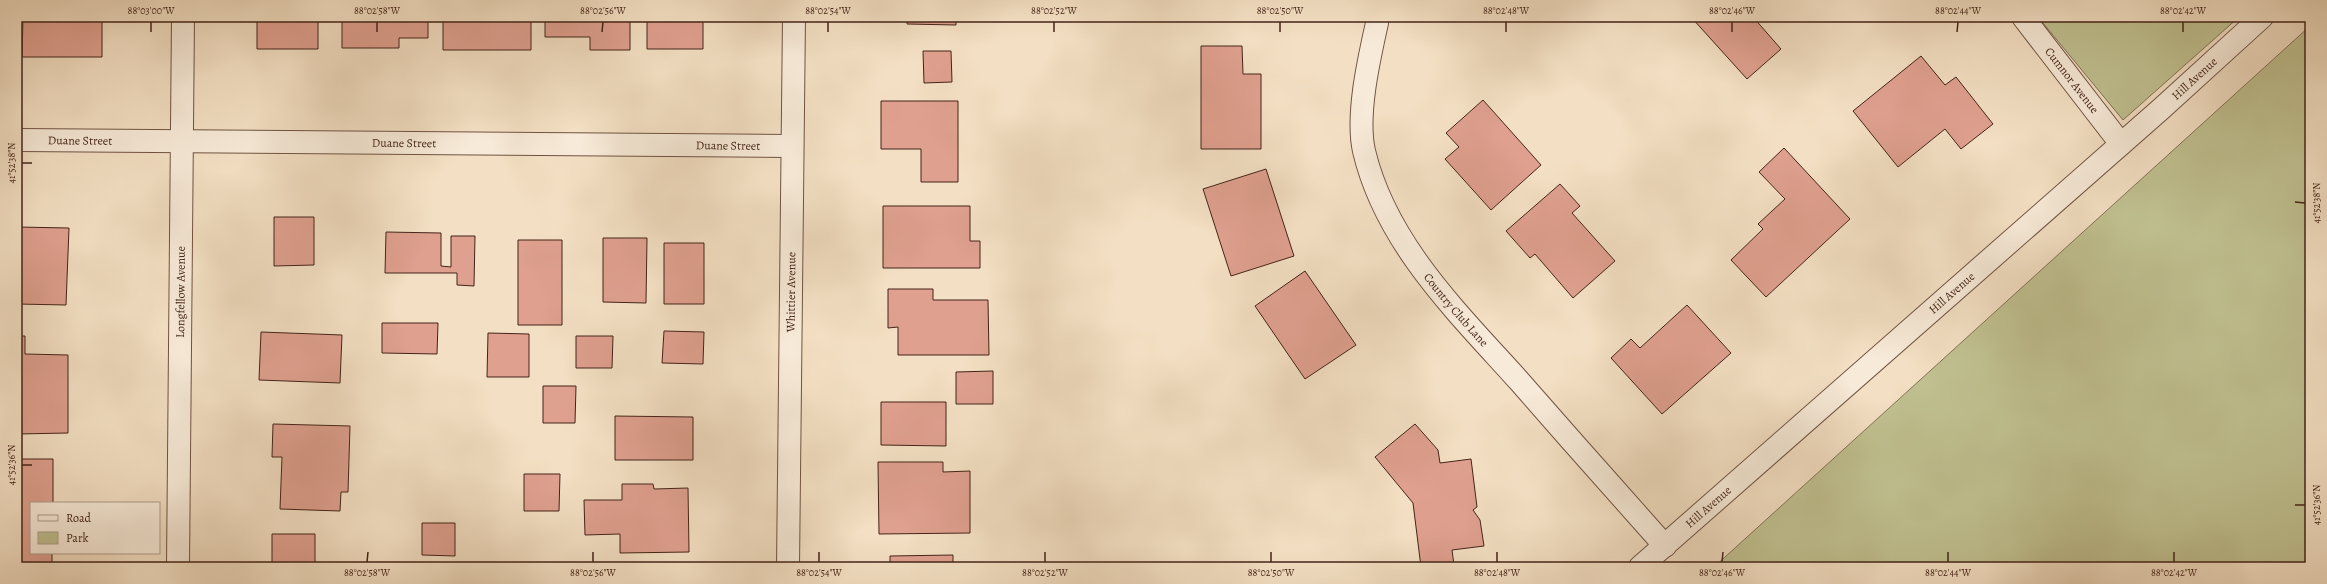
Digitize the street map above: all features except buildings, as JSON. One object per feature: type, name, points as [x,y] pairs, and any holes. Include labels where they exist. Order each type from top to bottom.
[{"type":"street","name":"Longfellow Avenue","points":[[178,567],[183,17]]},
{"type":"street","name":"Whittier Avenue","points":[[788,567],[794,17]]},
{"type":"street","name":"Cumnor Avenue","points":[[2023,17],[2121,144]]},
{"type":"street","name":"Hill Avenue","points":[[1640,567],[2121,144],[2262,17]]},
{"type":"street","name":"Country Club Lane","points":[[1377,23],[1367,68],[1362,122],[1364,150],[1376,190],[1396,232],[1447,301],[1665,546]]},
{"type":"street","name":"Duane Street","points":[[17,140],[792,146]]},
{"type":"green space","points":[[2038,17],[2239,17],[2123,120]]},
{"type":"green space","points":[[2310,26],[2310,567],[1714,567]]}]
